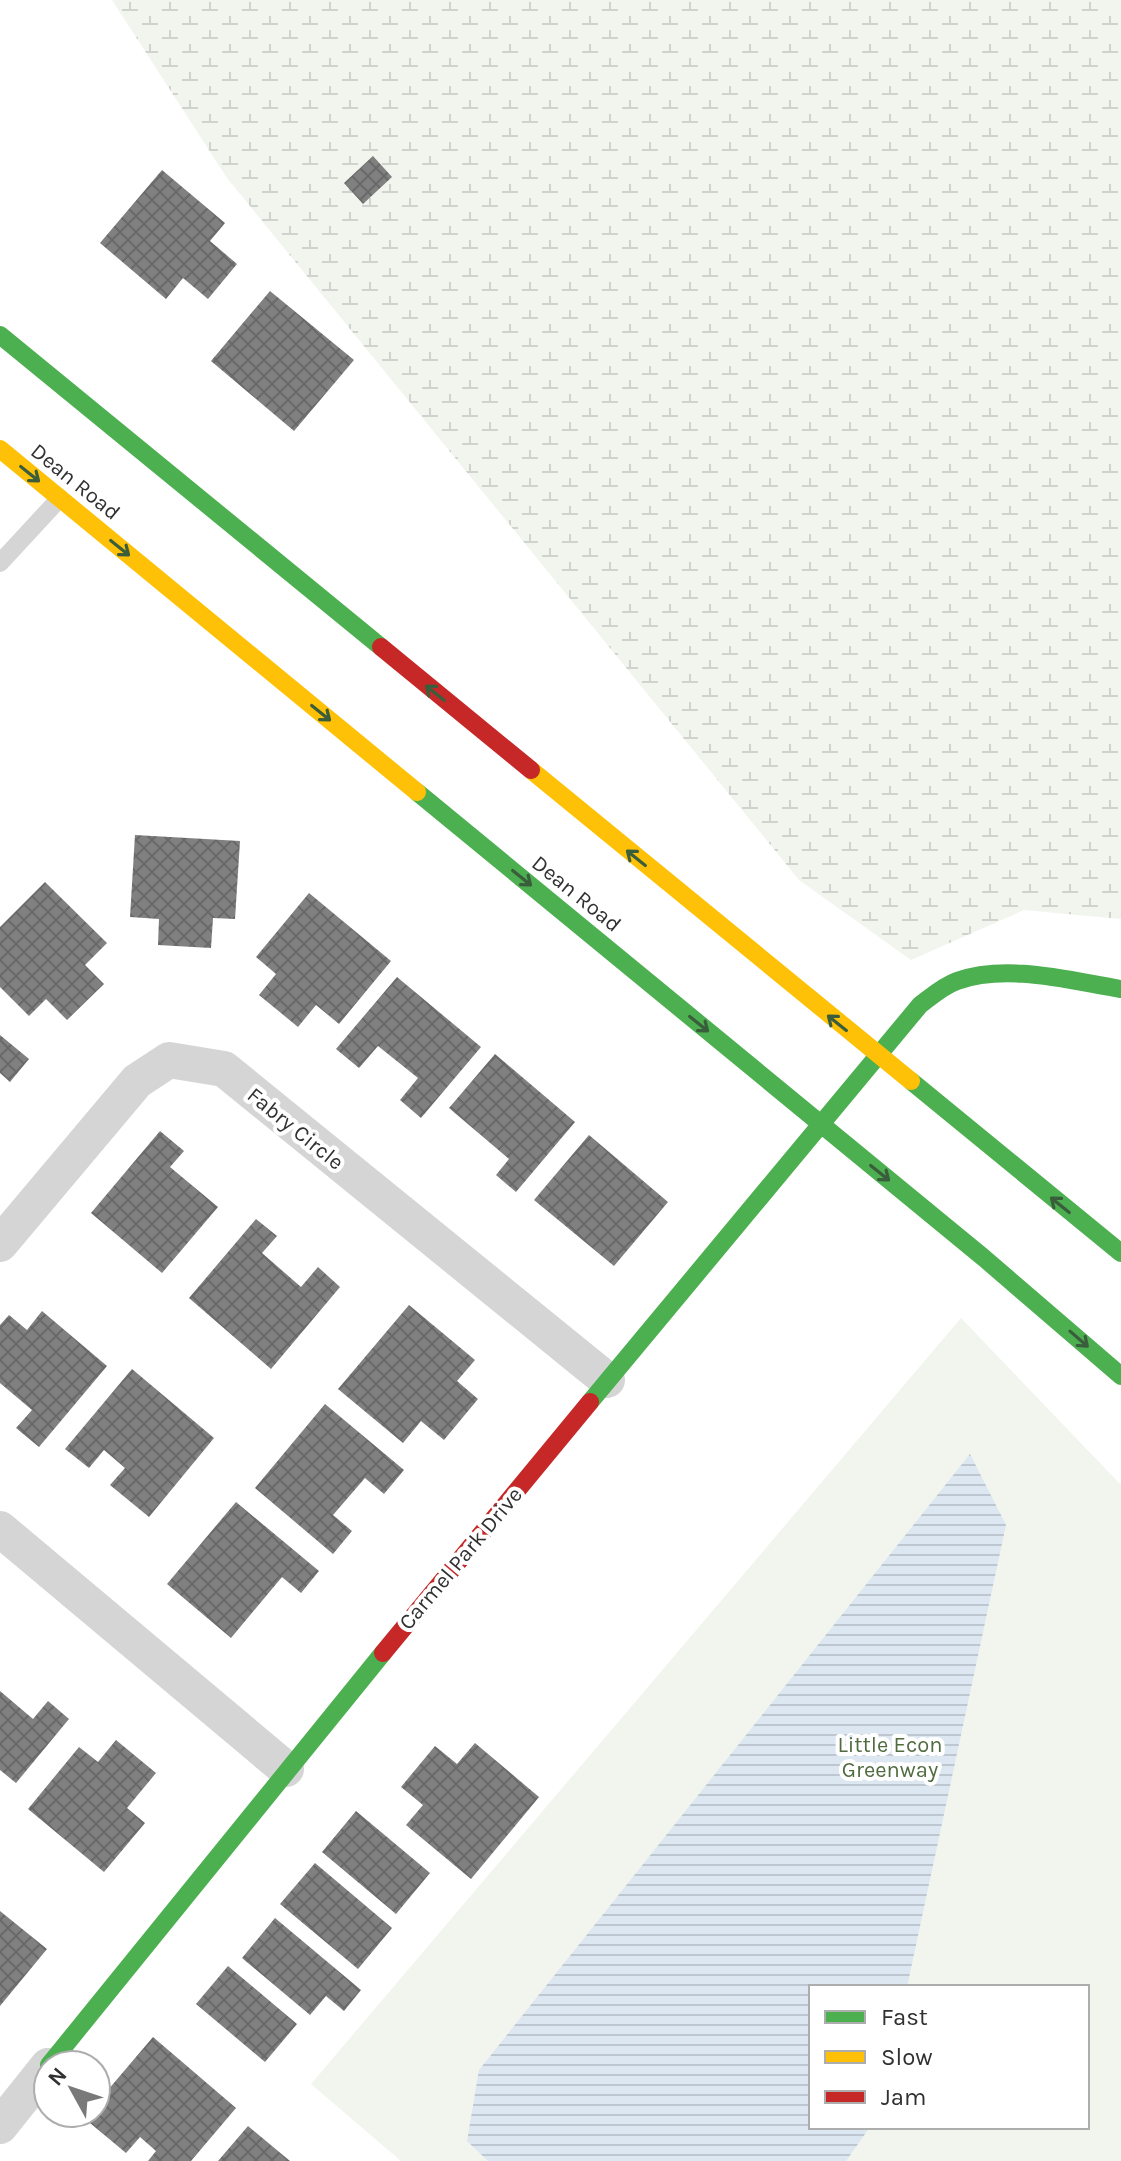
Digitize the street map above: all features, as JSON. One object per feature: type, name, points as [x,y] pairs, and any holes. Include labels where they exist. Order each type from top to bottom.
[{"type":"main road","points":[[0,335],[1121,1253]]},
{"type":"main road","name":"Dean Road","points":[[0,449],[819,1123],[1121,1376]]},
{"type":"main road","name":"Carmel Park Drive","points":[[61,2049],[286,1769],[920,1005],[944,987],[963,979],[1021,976],[1121,989]]},
{"type":"street","name":"Fabry Circle","points":[[0,1244],[137,1081],[169,1060],[224,1069],[607,1380]]},
{"type":"street","points":[[0,1529],[286,1769]]},
{"type":"street","name":"Carmel Park Drive","points":[[0,2126],[32,2085]]},
{"type":"lane","points":[[0,563],[60,498]]},
{"type":"green space","points":[[112,0],[1121,0],[1121,919],[1024,910],[911,960],[799,880],[227,178]]},
{"type":"green space","name":"Little Econ Greenway","points":[[961,1318],[1121,1485],[1121,2161],[401,2161],[311,2084]]},
{"type":"shaded area","points":[[970,1454],[1006,1525],[907,1985],[809,1985],[809,2129],[869,2129],[846,2161],[488,2161],[467,2141],[479,2070]]},
{"type":"building","points":[[373,156],[392,177],[363,204],[344,183]]},
{"type":"building","points":[[162,170],[225,223],[210,241],[237,264],[208,299],[183,278],[166,299],[100,243]]},
{"type":"building","points":[[270,291],[354,360],[294,431],[211,361]]},
{"type":"building","points":[[135,835],[240,841],[235,919],[213,918],[211,948],[158,945],[159,919],[130,917]]},
{"type":"building","points":[[45,882],[107,943],[85,965],[104,984],[67,1020],[46,999],[29,1016],[0,987],[0,927]]},
{"type":"building","points":[[309,893],[391,961],[339,1024],[316,1005],[298,1027],[259,995],[276,974],[256,957]]},
{"type":"building","points":[[397,977],[481,1047],[421,1118],[400,1100],[418,1078],[378,1046],[359,1068],[336,1049]]},
{"type":"building","points":[[0,1035],[29,1059],[10,1082],[0,1073]]},
{"type":"building","points":[[495,1054],[575,1122],[516,1192],[496,1175],[509,1159],[449,1108]]},
{"type":"building","points":[[160,1131],[184,1151],[170,1167],[218,1207],[162,1273],[91,1213]]},
{"type":"building","points":[[589,1135],[668,1202],[614,1266],[534,1200]]},
{"type":"building","points":[[256,1219],[277,1236],[262,1253],[301,1287],[318,1267],[340,1287],[271,1369],[189,1298]]},
{"type":"building","points":[[409,1305],[475,1360],[457,1381],[478,1399],[444,1440],[421,1421],[403,1443],[338,1389]]},
{"type":"building","points":[[42,1311],[107,1366],[39,1447],[16,1428],[32,1410],[0,1383],[0,1325],[9,1315],[27,1330]]},
{"type":"building","points":[[132,1369],[214,1438],[149,1517],[110,1485],[125,1468],[104,1450],[89,1468],[65,1449]]},
{"type":"building","points":[[325,1404],[404,1470],[384,1494],[365,1478],[333,1515],[352,1531],[333,1554],[255,1488]]},
{"type":"building","points":[[236,1502],[319,1571],[301,1593],[282,1577],[231,1638],[167,1584]]},
{"type":"building","points":[[0,1691],[33,1719],[48,1701],[69,1719],[16,1783],[0,1770]]},
{"type":"building","points":[[116,1740],[156,1773],[127,1808],[145,1823],[104,1872],[28,1809],[79,1747],[98,1762]]},
{"type":"building","points":[[475,1743],[539,1797],[471,1879],[406,1825],[423,1805],[401,1787],[435,1746],[457,1764]]},
{"type":"building","points":[[356,1811],[430,1873],[396,1914],[322,1852]]},
{"type":"building","points":[[315,1863],[392,1928],[358,1969],[280,1904]]},
{"type":"building","points":[[0,1911],[47,1949],[0,2006]]},
{"type":"building","points":[[275,1918],[361,1990],[344,2011],[326,1996],[310,2015],[242,1958]]},
{"type":"building","points":[[228,1966],[297,2024],[265,2062],[196,2004]]},
{"type":"building","points":[[153,2037],[236,2108],[191,2161],[148,2161],[156,2151],[140,2137],[126,2153],[97,2129],[112,2129],[112,2085]]},
{"type":"building","points":[[248,2126],[290,2161],[218,2161]]},
{"type":"traffic: fast","points":[[0,335],[381,647]]},
{"type":"traffic: fast","points":[[417,792],[984,1258],[1121,1376]]},
{"type":"traffic: fast","points":[[590,1402],[920,1005],[952,983],[997,974],[1039,975],[1121,989]]},
{"type":"traffic: fast","points":[[911,1081],[1121,1253]]},
{"type":"traffic: fast","points":[[62,2049],[383,1653]]},
{"type":"traffic: slow","points":[[0,449],[417,792]]},
{"type":"traffic: slow","points":[[531,770],[911,1081]]},
{"type":"traffic: jam","points":[[381,647],[531,770]]},
{"type":"traffic: jam","points":[[383,1653],[590,1402]]}]
